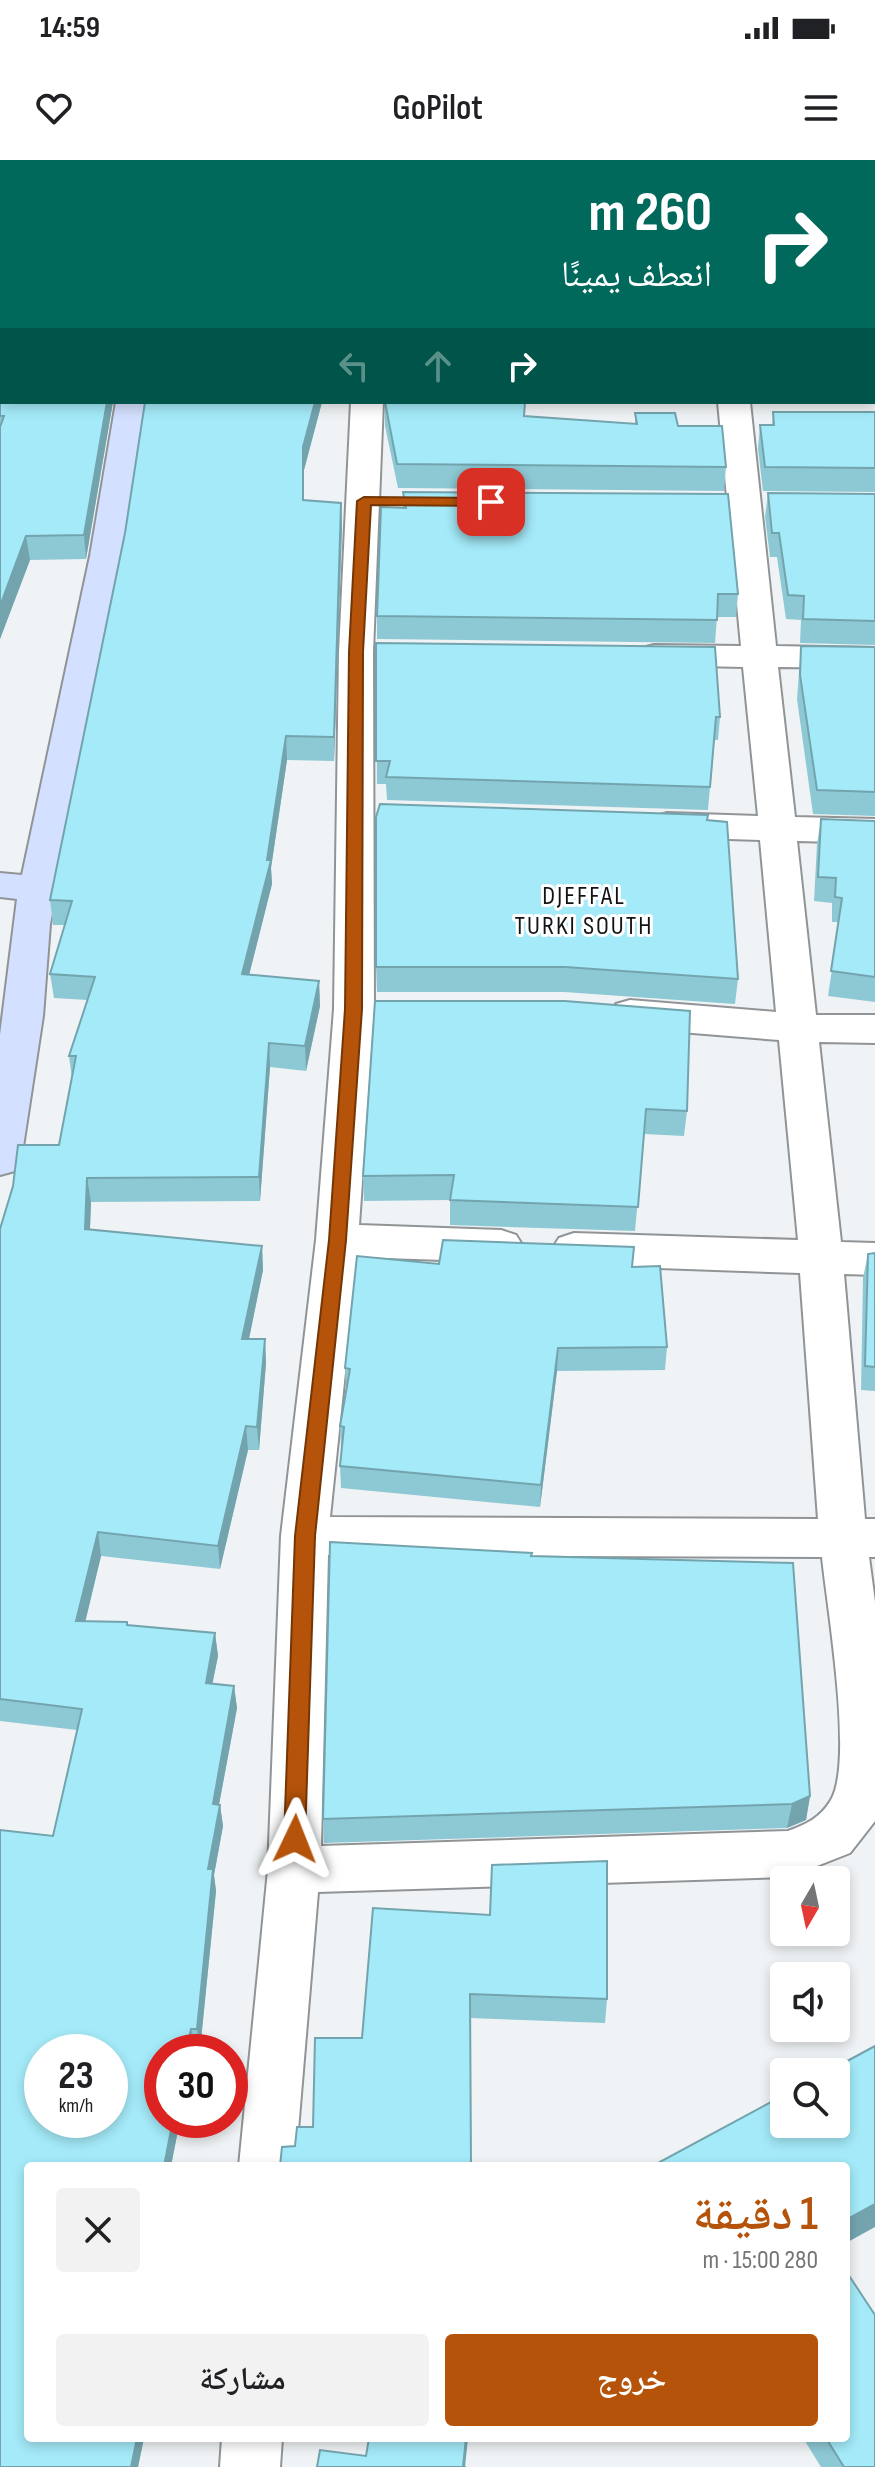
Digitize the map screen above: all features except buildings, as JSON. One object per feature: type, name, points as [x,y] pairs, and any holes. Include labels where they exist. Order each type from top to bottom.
[{"type":"street","points":[[0,1160],[23,1016],[23,911],[107,556],[132,404]]},
{"type":"street","points":[[267,2162],[294,1870],[305,1536],[337,1240],[369,1009],[371,652],[380,501],[367,404]]},
{"type":"street","points":[[294,1870],[789,1854],[832,1837],[857,1805],[871,1735],[859,1537],[821,1258],[734,404]]},
{"type":"street","points":[[621,655],[875,658]]},
{"type":"street","points":[[637,824],[875,831]]},
{"type":"street","points":[[0,885],[23,911]]},
{"type":"street","points":[[595,1011],[798,1028],[875,1029]]},
{"type":"street","points":[[337,1240],[875,1259]]},
{"type":"street","points":[[305,1536],[859,1537]]},
{"type":"street","points":[[250,2467],[252,2442]]},
{"type":"district","name":"DJEFFAL TURKI SOUTH","points":[[584,911]]},
{"type":"route","points":[[295,1839],[305,1536],[337,1240],[354,1009],[356,652],[364,501],[491,502]]}]
